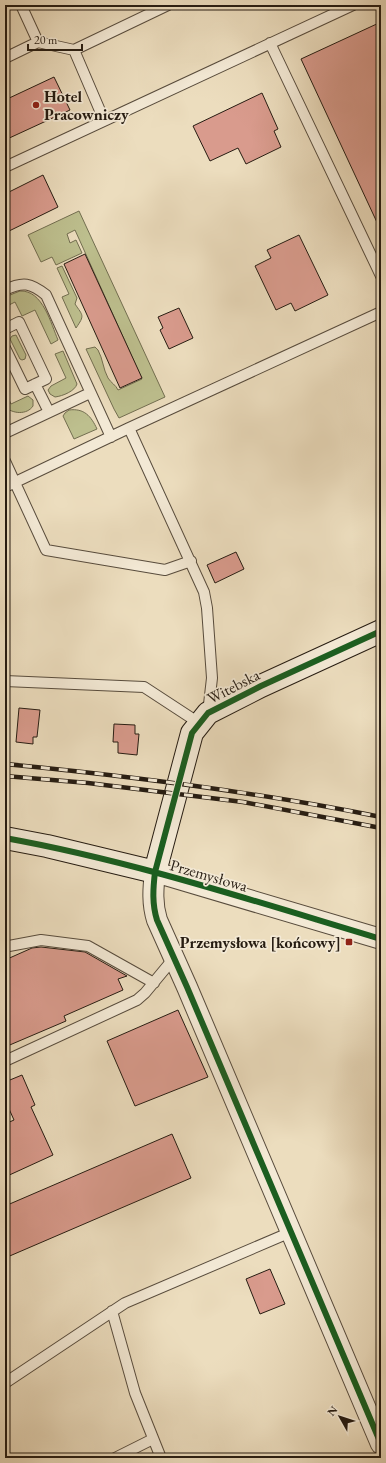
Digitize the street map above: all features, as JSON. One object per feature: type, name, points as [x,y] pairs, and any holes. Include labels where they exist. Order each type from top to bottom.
[{"type":"street","name":"Witebska","points":[[155,872],[192,733],[203,718],[260,686],[381,631]]},
{"type":"street","name":"Przemysłowa","points":[[5,838],[47,846],[155,872],[381,939]]},
{"type":"street","points":[[155,872],[152,892],[157,920],[381,1444]]},
{"type":"lane","points":[[20,5],[38,42]]},
{"type":"lane","points":[[5,58],[38,42],[74,50],[168,5]]},
{"type":"lane","points":[[5,167],[353,5]]},
{"type":"lane","points":[[270,43],[381,276]]},
{"type":"lane","points":[[74,50],[104,120]]},
{"type":"lane","points":[[5,290],[14,285],[30,284],[46,295],[111,437]]},
{"type":"lane","points":[[5,487],[381,312]]},
{"type":"lane","points":[[5,329],[19,322],[46,379],[25,389],[5,348]]},
{"type":"lane","points":[[35,384],[49,412]]},
{"type":"lane","points":[[5,433],[90,393]]},
{"type":"lane","points":[[5,681],[144,688],[203,718],[212,678],[207,608],[204,592],[129,428]]},
{"type":"lane","points":[[5,461],[46,550],[165,570],[191,561]]},
{"type":"lane","points":[[5,948],[41,940],[88,946],[154,983]]},
{"type":"lane","points":[[5,1061],[137,1000],[154,983],[174,958]]},
{"type":"lane","points":[[5,1383],[125,1303],[291,1232]]},
{"type":"lane","points":[[112,1311],[135,1393],[161,1458]]},
{"type":"lane","points":[[115,1458],[153,1439]]},
{"type":"green space","points":[[79,211],[165,397],[119,418],[86,349],[95,347],[98,350],[108,378],[118,390],[142,379],[75,230],[67,234],[70,243],[76,240],[82,253],[56,265],[52,257],[41,262],[28,235]]},
{"type":"green space","points":[[62,266],[77,298],[75,304],[82,316],[76,328],[62,297],[69,294],[57,268]]},
{"type":"green space","points":[[20,291],[28,292],[35,296],[40,302],[49,317],[58,340],[51,344],[35,310],[22,316],[15,302],[5,307],[5,297]]},
{"type":"green space","points":[[16,335],[26,355],[25,359],[22,360],[20,359],[10,339],[12,336]]},
{"type":"green space","points":[[63,351],[77,384],[74,389],[68,393],[55,397],[50,394],[48,390],[51,386],[66,378],[55,354]]},
{"type":"green space","points":[[5,391],[11,404],[28,396],[33,400],[33,406],[24,412],[16,412],[8,409],[5,407]]},
{"type":"green space","points":[[69,410],[79,410],[86,414],[92,420],[97,429],[74,439],[63,416]]},
{"type":"building","points":[[381,22],[381,231],[301,59]]},
{"type":"building","name":"Hotel Pracowniczy","points":[[54,77],[70,110],[5,140],[5,100]]},
{"type":"building","points":[[262,93],[278,129],[274,131],[281,147],[246,164],[238,148],[210,161],[193,126]]},
{"type":"building","points":[[43,175],[58,207],[5,233],[5,194]]},
{"type":"building","points":[[299,235],[328,295],[295,311],[291,303],[276,310],[255,266],[271,258],[267,250]]},
{"type":"building","points":[[85,254],[142,378],[120,388],[64,264]]},
{"type":"building","points":[[179,308],[193,338],[169,349],[160,330],[163,328],[158,317]]},
{"type":"building","points":[[236,552],[244,569],[215,583],[207,565]]},
{"type":"building","points":[[19,708],[40,710],[37,737],[33,737],[33,744],[16,742]]},
{"type":"building","points":[[114,724],[135,725],[135,734],[139,734],[137,755],[118,753],[118,742],[113,742]]},
{"type":"building","points":[[41,947],[85,952],[127,976],[118,979],[123,990],[64,1016],[66,1021],[5,1047],[5,960],[32,948]]},
{"type":"building","points":[[178,1010],[208,1077],[135,1106],[107,1041]]},
{"type":"building","points":[[22,1075],[35,1105],[31,1107],[53,1155],[5,1177],[5,1124],[14,1120],[5,1100],[5,1082]]},
{"type":"building","points":[[172,1134],[191,1178],[5,1258],[5,1206]]},
{"type":"building","points":[[270,1269],[285,1304],[260,1314],[246,1279]]},
{"type":"railway","points":[[5,764],[240,792],[381,817]]},
{"type":"railway","points":[[5,776],[88,783],[243,802],[381,828]]},
{"type":"cycle path","points":[[381,631],[261,686],[208,713],[192,733],[155,872],[153,896],[157,920],[187,987],[381,1444]]},
{"type":"cycle path","points":[[5,838],[53,847],[148,870],[381,939]]},
{"type":"place","name":"Hotel Pracowniczy","points":[[36,105]]},
{"type":"place","name":"Przemysłowa [końcowy]","points":[[349,942]]}]
